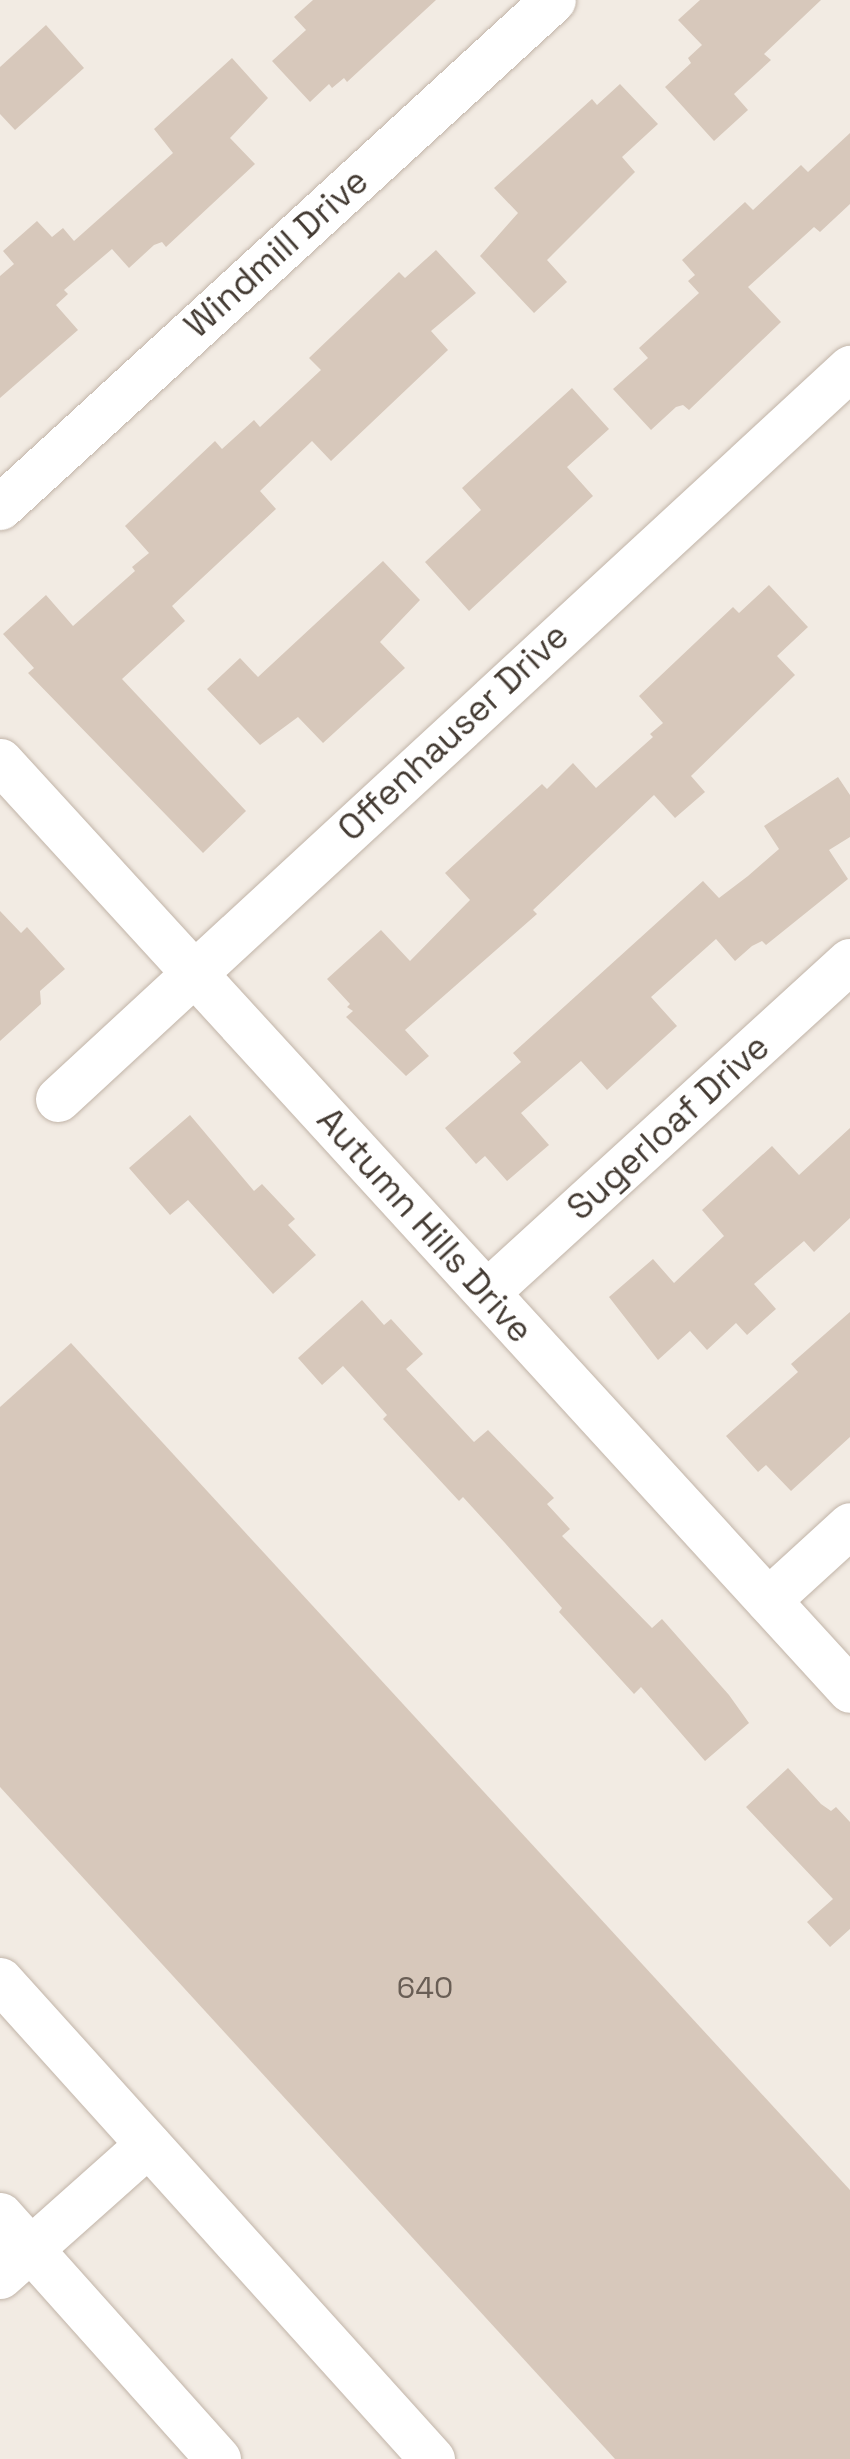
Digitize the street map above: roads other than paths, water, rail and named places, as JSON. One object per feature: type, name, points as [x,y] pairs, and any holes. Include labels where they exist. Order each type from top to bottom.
[{"type":"street","name":"Windmill Drive","points":[[0,506],[553,0]]},
{"type":"street","name":"Offenhauser Drive","points":[[58,1099],[192,971],[850,368]]},
{"type":"street","name":"Autumn Hills Drive","points":[[0,761],[850,1690]]},
{"type":"street","name":"Sugerloaf Drive","points":[[487,1292],[850,961]]},
{"type":"street","points":[[768,1600],[850,1524]]},
{"type":"street","points":[[0,1980],[432,2459]]},
{"type":"street","points":[[15,2263],[148,2144]]},
{"type":"street","points":[[0,2216],[15,2263],[218,2459]]}]
